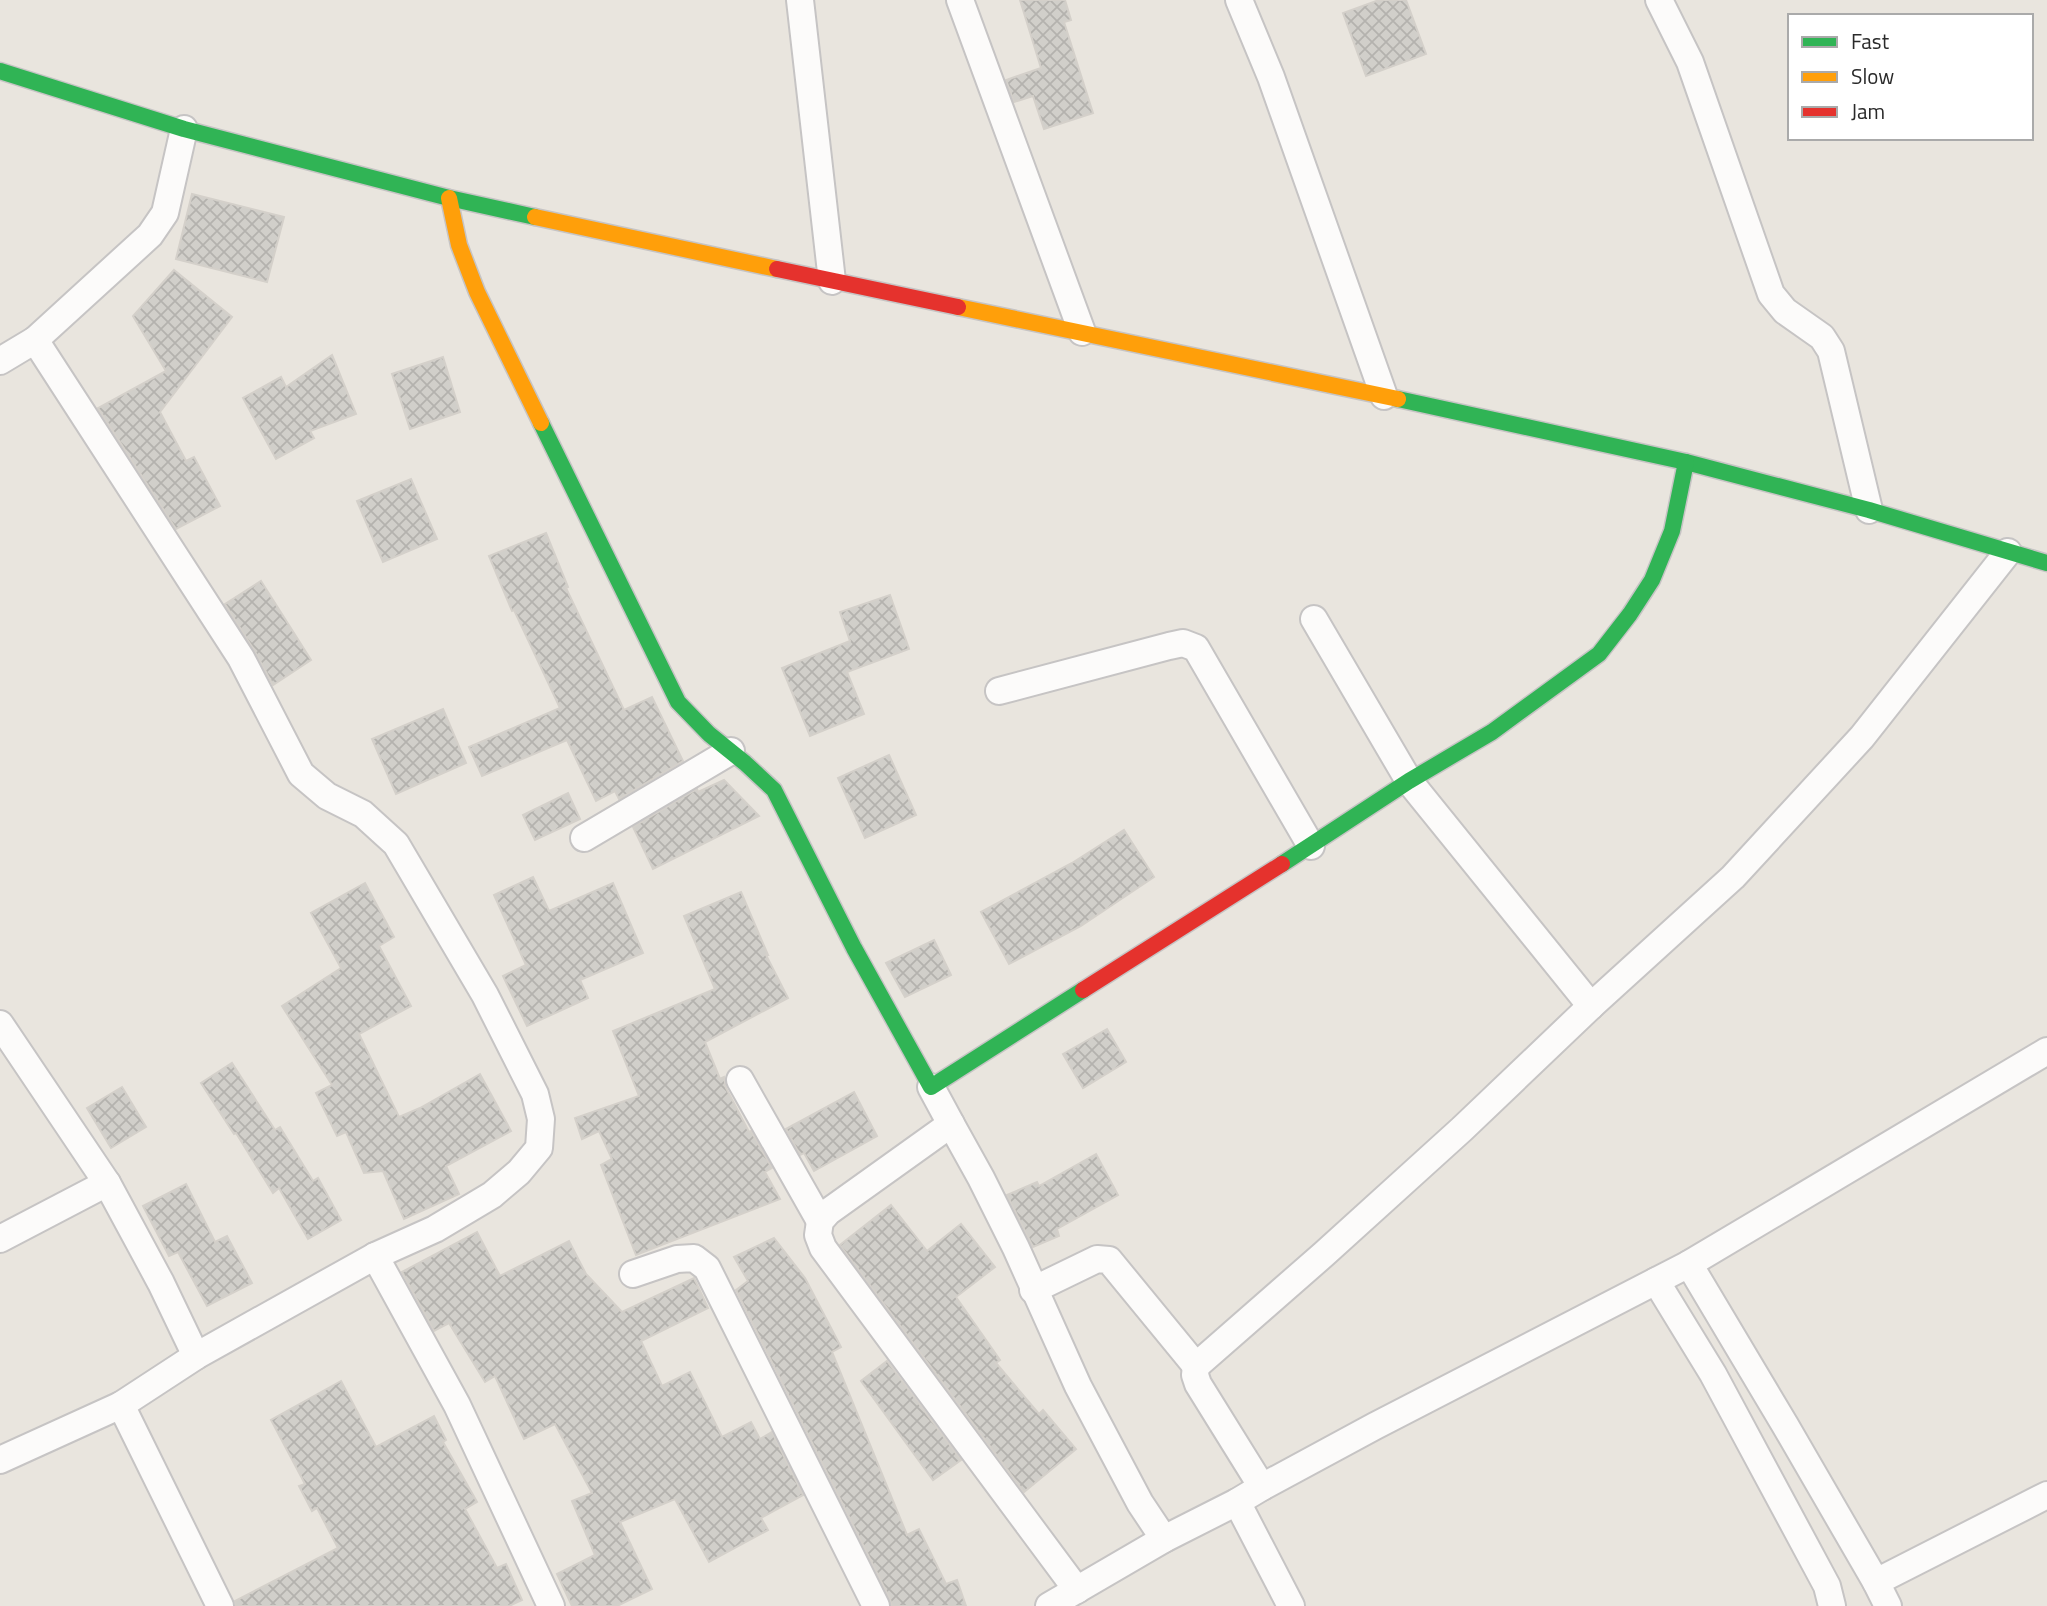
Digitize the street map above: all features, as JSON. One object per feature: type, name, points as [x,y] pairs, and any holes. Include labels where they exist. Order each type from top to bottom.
[{"type":"main road","points":[[0,71],[184,129],[449,198],[1686,462],[1869,510],[2047,564]]},
{"type":"main road","points":[[449,198],[459,245],[477,292],[678,702],[709,734],[774,790],[854,948],[931,1087],[1409,781],[1492,732],[1599,654],[1652,580],[1672,531],[1686,462]]},
{"type":"street","points":[[800,0],[832,281]]},
{"type":"street","points":[[960,0],[1082,332]]},
{"type":"street","points":[[1239,0],[1271,78],[1384,396]]},
{"type":"street","points":[[1659,0],[1690,62],[1771,294],[1785,311],[1822,337],[1830,351],[1869,510]]},
{"type":"street","points":[[0,361],[35,340],[150,235],[165,213],[184,129]]},
{"type":"street","points":[[0,1460],[121,1405],[196,1356],[375,1256],[435,1229],[492,1195],[519,1172],[538,1148],[541,1119],[535,1094],[485,996],[396,844],[363,814],[327,796],[301,774],[241,658],[35,340]]},
{"type":"street","points":[[1262,1487],[1198,1384],[1196,1366],[1435,1153],[1733,877],[1862,737],[2008,552]]},
{"type":"street","points":[[1314,619],[1409,781],[1591,1006]]},
{"type":"street","points":[[999,691],[1169,646],[1183,643],[1196,648],[1311,846]]},
{"type":"street","points":[[584,838],[731,751]]},
{"type":"street","points":[[0,1024],[107,1184],[161,1283],[196,1356]]},
{"type":"street","points":[[1049,1606],[1164,1539],[1689,1264],[2047,1051]]},
{"type":"street","points":[[740,1080],[820,1221]]},
{"type":"street","points":[[931,1087],[1016,1248],[1078,1386],[1140,1503],[1164,1539]]},
{"type":"street","points":[[951,1124],[828,1212],[820,1221],[818,1235],[823,1248],[1077,1590]]},
{"type":"street","points":[[0,1238],[107,1184]]},
{"type":"street","points":[[375,1256],[457,1405],[551,1606]]},
{"type":"street","points":[[633,1274],[677,1259],[694,1258],[707,1268],[876,1606]]},
{"type":"street","points":[[1033,1290],[1097,1259],[1109,1260],[1196,1366]]},
{"type":"street","points":[[1689,1264],[1888,1606]]},
{"type":"street","points":[[1656,1281],[1720,1386],[1827,1586],[1832,1606]]},
{"type":"street","points":[[121,1405],[220,1606]]},
{"type":"street","points":[[1876,1582],[2047,1495]]},
{"type":"street","points":[[1237,1502],[1291,1606]]},
{"type":"building","points":[[1020,0],[1065,0],[1071,20],[1064,22],[1093,113],[1044,129],[1033,96],[1014,102],[1006,80],[1041,68]]},
{"type":"building","points":[[1379,0],[1406,0],[1426,54],[1366,76],[1343,13]]},
{"type":"building","points":[[192,194],[284,217],[267,282],[176,259]]},
{"type":"building","points":[[174,270],[232,317],[160,412],[186,461],[194,457],[220,506],[176,529],[98,408],[166,371],[133,316]]},
{"type":"building","points":[[332,355],[356,414],[310,431],[314,438],[276,459],[243,398],[281,377],[286,387]]},
{"type":"building","points":[[443,357],[460,412],[410,429],[392,374]]},
{"type":"building","points":[[411,479],[437,539],[383,562],[357,501]]},
{"type":"building","points":[[546,533],[568,587],[566,588],[624,710],[652,697],[683,761],[619,799],[615,791],[596,801],[567,740],[482,776],[469,747],[560,708],[514,610],[512,611],[489,556]]},
{"type":"building","points":[[261,581],[311,660],[273,685],[225,604]]},
{"type":"building","points":[[890,595],[909,649],[847,672],[864,714],[810,736],[782,668],[850,641],[840,612]]},
{"type":"building","points":[[443,709],[466,763],[396,794],[372,739]]},
{"type":"building","points":[[889,755],[916,815],[865,838],[838,778]]},
{"type":"building","points":[[724,780],[759,816],[653,869],[633,827],[697,789],[698,792]]},
{"type":"building","points":[[568,793],[580,819],[535,840],[523,815]]},
{"type":"building","points":[[1124,830],[1154,877],[1081,926],[1009,964],[981,912],[1072,863]]},
{"type":"building","points":[[533,877],[549,911],[613,883],[643,953],[580,980],[588,998],[527,1026],[503,976],[526,965],[494,895]]},
{"type":"building","points":[[365,883],[394,937],[379,946],[411,1006],[359,1034],[399,1117],[480,1074],[511,1131],[446,1166],[459,1194],[404,1219],[383,1171],[364,1173],[346,1132],[337,1136],[316,1093],[332,1085],[282,1006],[341,968],[311,913]]},
{"type":"building","points":[[741,892],[766,955],[788,998],[705,1042],[720,1079],[724,1077],[726,1088],[749,1132],[751,1131],[772,1168],[765,1172],[780,1199],[636,1255],[601,1165],[612,1159],[599,1131],[582,1139],[575,1118],[639,1096],[613,1031],[715,989],[684,916]]},
{"type":"building","points":[[934,940],[951,975],[905,997],[886,963]]},
{"type":"building","points":[[1107,1029],[1126,1062],[1083,1088],[1063,1054]]},
{"type":"building","points":[[232,1063],[275,1130],[280,1127],[313,1181],[318,1178],[341,1220],[308,1239],[279,1188],[273,1193],[201,1083]]},
{"type":"building","points":[[122,1087],[146,1127],[111,1148],[87,1108]]},
{"type":"building","points":[[854,1092],[877,1136],[814,1171],[804,1153],[800,1155],[786,1129]]},
{"type":"building","points":[[1096,1154],[1118,1195],[1057,1229],[1059,1236],[1033,1247],[1007,1195],[1037,1182],[1039,1186]]},
{"type":"building","points":[[186,1184],[215,1242],[227,1236],[252,1283],[207,1306],[178,1252],[169,1256],[143,1206]]},
{"type":"building","points":[[891,1205],[927,1251],[961,1224],[995,1267],[956,1297],[1000,1360],[996,1363],[1039,1414],[1043,1410],[1076,1449],[1024,1492],[840,1245]]},
{"type":"building","points":[[477,1232],[500,1276],[569,1241],[586,1274],[622,1312],[694,1278],[708,1308],[641,1341],[662,1386],[690,1372],[722,1437],[751,1422],[760,1439],[772,1432],[803,1495],[761,1518],[768,1530],[709,1562],[675,1499],[620,1522],[652,1589],[617,1606],[572,1606],[557,1574],[595,1555],[572,1501],[592,1493],[555,1424],[524,1439],[495,1376],[485,1382],[449,1323],[434,1331],[402,1272]]},
{"type":"building","points":[[774,1238],[805,1278],[841,1347],[832,1352],[907,1535],[919,1529],[946,1584],[957,1580],[966,1606],[892,1606],[736,1290],[748,1281],[734,1257]]},
{"type":"building","points":[[887,1361],[961,1460],[933,1480],[861,1381]]},
{"type":"building","points":[[341,1381],[376,1447],[434,1416],[446,1440],[443,1442],[477,1502],[465,1509],[497,1568],[506,1564],[522,1600],[509,1606],[236,1606],[235,1601],[338,1548],[317,1508],[312,1511],[299,1486],[305,1484],[271,1420]]},
{"type":"traffic: fast","points":[[0,71],[184,129],[449,198],[535,217]]},
{"type":"traffic: fast","points":[[1398,399],[1686,462],[1869,510],[2047,563]]},
{"type":"traffic: fast","points":[[541,423],[678,702],[709,734],[774,790],[854,948],[931,1087],[1083,990]]},
{"type":"traffic: fast","points":[[1282,864],[1409,781],[1492,732],[1599,654],[1652,580],[1672,531],[1686,462]]},
{"type":"traffic: slow","points":[[449,198],[459,245],[477,292],[541,423]]},
{"type":"traffic: slow","points":[[535,217],[777,269]]},
{"type":"traffic: slow","points":[[958,307],[1398,399]]},
{"type":"traffic: jam","points":[[777,269],[958,307]]},
{"type":"traffic: jam","points":[[1083,990],[1282,864]]}]
